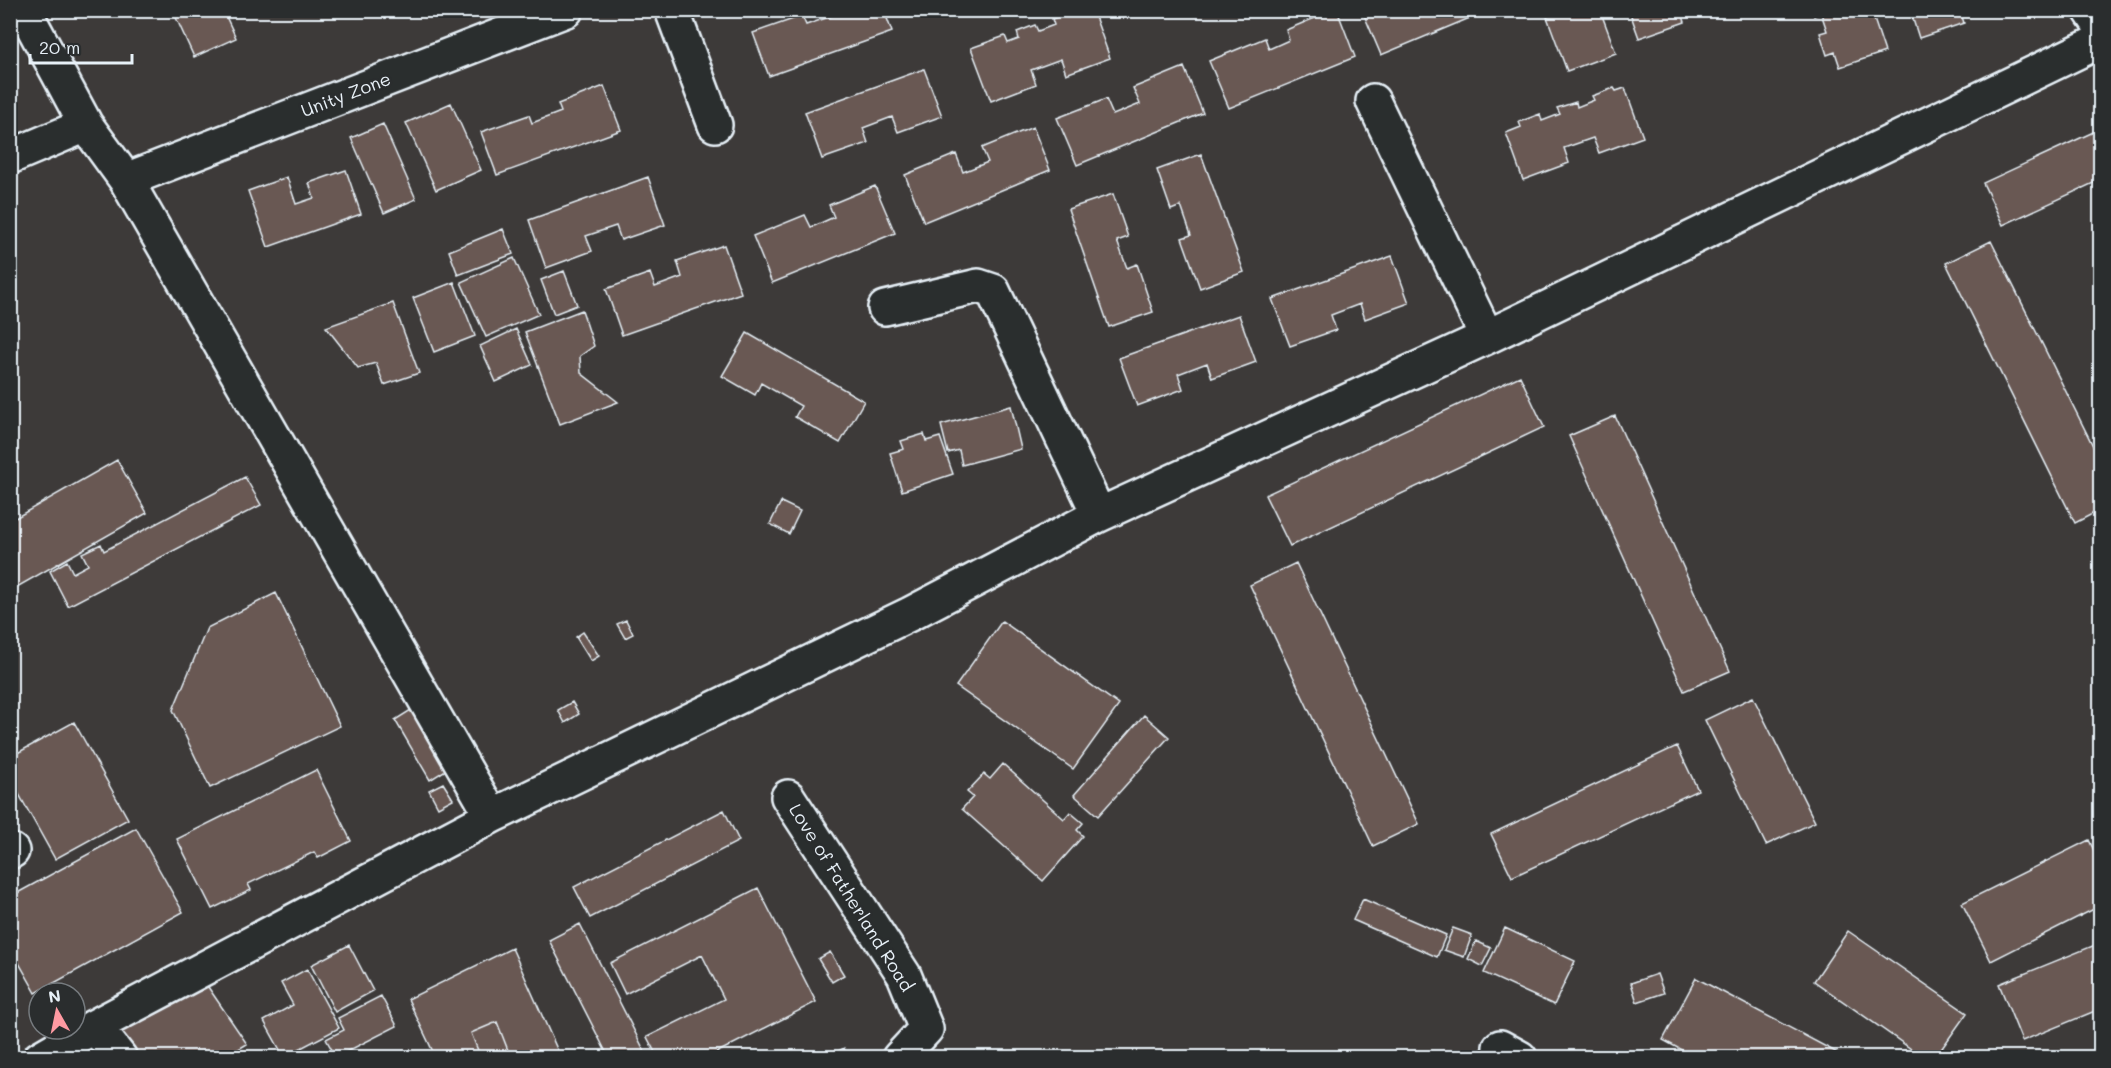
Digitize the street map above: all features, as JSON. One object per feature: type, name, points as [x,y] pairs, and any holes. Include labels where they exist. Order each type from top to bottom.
[{"type":"street","points":[[24,10],[86,125],[126,180],[492,816]]},
{"type":"street","name":"Unity Zone","points":[[126,180],[566,10]]},
{"type":"street","points":[[672,10],[715,125]]},
{"type":"street","points":[[2090,10],[2100,25]]},
{"type":"street","points":[[40,1058],[492,816],[910,614],[1099,515],[1487,337],[2100,41]]},
{"type":"street","points":[[1373,101],[1487,337]]},
{"type":"street","points":[[10,157],[86,125]]},
{"type":"street","points":[[885,308],[978,286],[993,291],[1099,515]]},
{"type":"street","name":"Love of Fatherland Road","points":[[788,797],[904,975],[926,1029],[899,1058]]},
{"type":"street","points":[[96,1026],[120,1058]]},
{"type":"building","points":[[223,10],[236,38],[194,57],[173,11]]},
{"type":"building","points":[[831,10],[884,10],[892,32],[769,76],[753,33],[802,16],[806,25],[832,16]]},
{"type":"building","points":[[1337,10],[1355,57],[1229,108],[1209,61],[1265,38],[1269,49],[1289,40],[1286,30]]},
{"type":"building","points":[[1362,10],[1489,10],[1381,55]]},
{"type":"building","points":[[1556,10],[1600,10],[1616,53],[1567,71],[1547,17],[1557,13]]},
{"type":"building","points":[[1629,10],[1681,10],[1685,22],[1639,38]]},
{"type":"building","points":[[1812,10],[1871,10],[1885,52],[1840,67],[1835,52],[1827,55],[1820,33],[1827,31],[1821,13],[1814,16]]},
{"type":"building","points":[[1910,10],[1960,10],[1964,23],[1919,38]]},
{"type":"building","points":[[1075,11],[1077,17],[1093,11],[1110,58],[1066,74],[1061,59],[1031,70],[1036,84],[991,101],[971,48],[1005,36],[1008,43],[1019,39],[1017,32],[1035,25],[1038,31],[1054,25],[1052,19]]},
{"type":"building","points":[[1184,67],[1203,113],[1077,165],[1057,118],[1106,99],[1113,115],[1140,104],[1133,88]]},
{"type":"building","points":[[924,69],[942,116],[898,132],[892,117],[863,128],[868,143],[822,159],[805,112]]},
{"type":"building","points":[[604,86],[621,130],[497,175],[481,132],[529,115],[532,123],[561,112],[558,104]]},
{"type":"building","points":[[1614,88],[1616,91],[1625,88],[1643,137],[1599,153],[1593,138],[1564,148],[1569,163],[1523,180],[1506,133],[1521,127],[1519,122],[1540,114],[1542,121],[1560,114],[1557,108],[1576,102],[1577,107],[1594,100],[1592,96]]},
{"type":"building","points":[[451,103],[481,170],[436,190],[406,123]]},
{"type":"building","points":[[383,124],[416,199],[384,213],[351,138]]},
{"type":"building","points":[[1033,127],[1050,170],[924,222],[905,175],[956,154],[963,172],[988,162],[982,148]]},
{"type":"building","points":[[2100,129],[2100,180],[2003,225],[1983,183]]},
{"type":"building","points":[[1201,154],[1244,272],[1200,288],[1182,238],[1191,235],[1181,206],[1171,210],[1157,170]]},
{"type":"building","points":[[346,170],[361,214],[268,247],[248,191],[287,177],[296,204],[314,198],[309,183]]},
{"type":"building","points":[[648,177],[665,225],[621,240],[616,226],[586,236],[592,251],[546,268],[529,220]]},
{"type":"building","points":[[875,186],[895,233],[772,283],[753,236],[805,215],[811,227],[814,226],[834,217],[829,205]]},
{"type":"building","points":[[1113,194],[1128,237],[1117,241],[1127,268],[1137,264],[1153,312],[1109,327],[1068,209]]},
{"type":"building","points":[[503,229],[513,254],[458,275],[449,251]]},
{"type":"building","points":[[1991,241],[2100,460],[2100,510],[2075,523],[1946,263]]},
{"type":"building","points":[[724,245],[741,293],[622,335],[606,289],[650,273],[655,287],[682,277],[677,261]]},
{"type":"building","points":[[1392,256],[1409,303],[1365,319],[1360,304],[1331,315],[1336,330],[1290,346],[1272,299]]},
{"type":"building","points":[[514,258],[539,314],[486,337],[461,282]]},
{"type":"building","points":[[564,271],[577,305],[554,314],[541,280]]},
{"type":"building","points":[[454,282],[475,336],[434,352],[413,298]]},
{"type":"building","points":[[393,303],[419,373],[384,385],[376,363],[358,368],[326,327]]},
{"type":"building","points":[[582,310],[594,346],[580,356],[581,373],[618,402],[560,424],[525,332]]},
{"type":"building","points":[[1239,315],[1256,362],[1212,378],[1207,363],[1178,374],[1183,389],[1137,406],[1119,358]]},
{"type":"building","points":[[516,329],[532,365],[496,382],[480,346]]},
{"type":"building","points":[[747,333],[864,401],[840,443],[795,417],[801,406],[761,383],[755,395],[722,376]]},
{"type":"building","points":[[1520,376],[1544,427],[1290,546],[1265,495]]},
{"type":"building","points":[[1011,406],[1021,449],[962,465],[959,450],[948,453],[941,425]]},
{"type":"building","points":[[1615,416],[1730,671],[1684,691],[1569,436]]},
{"type":"building","points":[[924,434],[926,441],[940,437],[953,474],[902,491],[890,453],[904,449],[901,441]]},
{"type":"building","points":[[117,460],[147,513],[10,591],[10,521]]},
{"type":"building","points":[[245,477],[261,505],[68,606],[50,571],[67,561],[73,573],[88,565],[82,553],[101,544],[104,551]]},
{"type":"building","points":[[781,502],[800,511],[789,534],[770,524]]},
{"type":"building","points":[[1296,563],[1419,824],[1373,846],[1250,585]]},
{"type":"building","points":[[276,593],[340,726],[210,788],[173,710],[207,628]]},
{"type":"building","points":[[626,620],[633,634],[625,638],[617,624]]},
{"type":"building","points":[[1002,621],[1119,705],[1073,769],[956,686]]},
{"type":"building","points":[[583,632],[599,656],[591,661],[576,637]]},
{"type":"building","points":[[1753,697],[1815,822],[1766,845],[1705,720]]},
{"type":"building","points":[[572,702],[579,714],[565,723],[558,710]]},
{"type":"building","points":[[414,708],[449,768],[430,780],[395,720]]},
{"type":"building","points":[[1144,715],[1169,737],[1098,816],[1074,795]]},
{"type":"building","points":[[74,722],[128,819],[55,859],[10,778],[10,757]]},
{"type":"building","points":[[1677,746],[1698,790],[1512,877],[1491,834]]},
{"type":"building","points":[[1003,764],[1064,819],[1070,812],[1083,823],[1077,830],[1083,836],[1043,881],[962,809],[973,797],[967,792],[984,774],[990,779]]},
{"type":"building","points":[[316,770],[351,841],[318,858],[314,852],[248,884],[251,890],[212,909],[177,839]]},
{"type":"building","points":[[443,783],[453,799],[438,807],[429,790]]},
{"type":"building","points":[[724,810],[739,841],[590,918],[574,887]]},
{"type":"building","points":[[136,828],[183,912],[58,981],[29,981],[10,947],[10,897]]},
{"type":"building","points":[[2089,840],[2100,863],[2100,906],[1991,961],[1962,903]]},
{"type":"building","points":[[758,888],[816,1002],[706,1058],[658,1058],[647,1037],[724,999],[702,955],[625,994],[610,963]]},
{"type":"building","points":[[1363,899],[1446,935],[1437,957],[1353,920]]},
{"type":"building","points":[[580,924],[648,1058],[609,1058],[549,940]]},
{"type":"building","points":[[1453,928],[1472,935],[1464,957],[1444,950]]},
{"type":"building","points":[[1505,928],[1575,961],[1554,1005],[1484,973]]},
{"type":"building","points":[[1848,931],[1967,1013],[1935,1058],[1924,1058],[1814,981]]},
{"type":"building","points":[[1476,941],[1491,948],[1482,966],[1468,959]]},
{"type":"building","points":[[2100,943],[2100,1009],[2022,1041],[1999,984]]},
{"type":"building","points":[[349,945],[373,991],[335,1012],[311,965]]},
{"type":"building","points":[[512,948],[561,1058],[511,1058],[497,1022],[471,1033],[481,1058],[436,1058],[408,999]]},
{"type":"building","points":[[830,952],[844,975],[832,982],[818,959]]},
{"type":"building","points":[[307,969],[339,1028],[284,1057],[264,1021],[293,1005],[281,983]]},
{"type":"building","points":[[1657,974],[1664,993],[1637,1002],[1631,983]]},
{"type":"building","points":[[1696,978],[1847,1058],[1696,1058],[1663,1040]]},
{"type":"building","points":[[206,984],[247,1044],[224,1058],[132,1058],[110,1036]]},
{"type":"building","points":[[381,996],[397,1026],[336,1057],[326,1039],[344,1030],[338,1018]]},
{"type":"building","points":[[497,1022],[511,1058],[481,1058],[471,1033]]},
{"type":"building","points":[[844,1048],[848,1058],[825,1058]]}]
